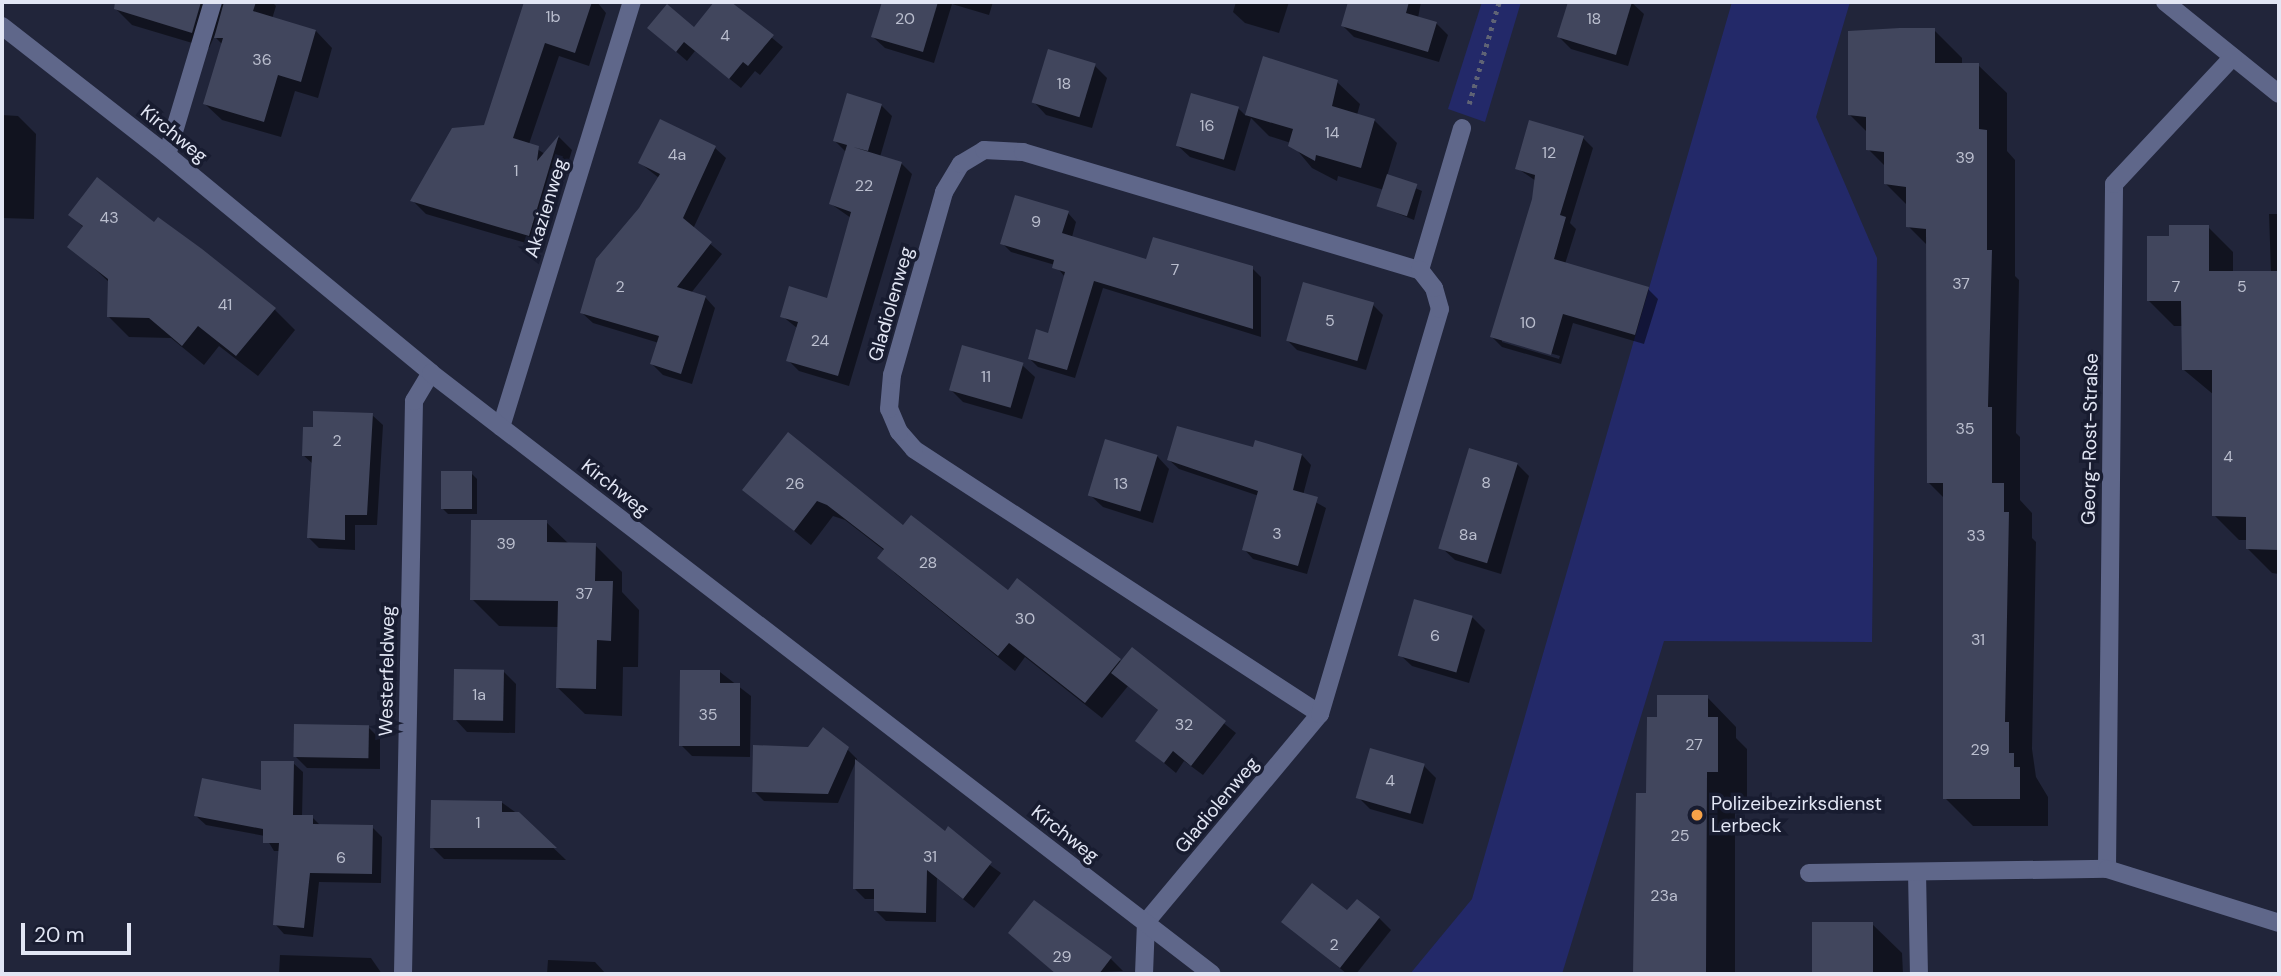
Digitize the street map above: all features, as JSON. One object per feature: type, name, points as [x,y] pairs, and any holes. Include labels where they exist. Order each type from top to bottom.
[{"type":"street","points":[[167,155],[213,2]]},
{"type":"street","name":"Akazienweg","points":[[501,427],[632,2]]},
{"type":"street","points":[[2165,2],[2279,93]]},
{"type":"street","name":"Kirchweg","points":[[2,26],[167,155],[431,373],[1212,974]]},
{"type":"street","name":"Georg-Rost-Straße","points":[[2107,869],[2114,184],[2232,57]]},
{"type":"street","points":[[1420,270],[1462,128]]},
{"type":"street","name":"Gladiolenweg","points":[[1146,922],[1320,714],[1440,309],[1434,288],[1420,270],[1023,152],[984,150],[961,164],[944,192],[892,375],[890,409],[898,432],[914,449],[1320,714]]},
{"type":"street","name":"Westerfeldweg","points":[[403,974],[414,401],[431,373]]},
{"type":"street","points":[[1809,873],[2107,869],[2279,923]]},
{"type":"street","points":[[1917,872],[1919,974]]},
{"type":"street","points":[[1144,974],[1146,922]]},
{"type":"path","points":[[1462,128],[1499,2]]},
{"type":"shaded area","points":[[1482,2],[1521,2],[1485,122],[1448,109]]},
{"type":"shaded area","points":[[1732,2],[1850,2],[1816,117],[1877,258],[1872,642],[1664,641],[1562,974],[1410,974],[1472,899]]},
{"type":"building","points":[[115,2],[201,2],[192,33],[114,9]]},
{"type":"building","points":[[224,2],[256,2],[253,11],[316,30],[301,82],[278,75],[264,122],[203,104],[223,38],[214,38]]},
{"type":"building","points":[[524,2],[592,2],[575,53],[545,43],[513,138],[539,146],[537,161],[559,135],[529,236],[410,201],[452,128],[484,125]]},
{"type":"building","points":[[714,2],[731,2],[774,35],[748,66],[743,62],[729,79],[684,42],[676,52],[647,28],[667,4],[694,27]]},
{"type":"building","points":[[882,2],[938,2],[923,52],[871,37]]},
{"type":"building","points":[[1348,2],[1409,2],[1406,13],[1437,22],[1428,52],[1341,26]]},
{"type":"building","points":[[1568,2],[1632,2],[1616,55],[1557,37]]},
{"type":"building","points":[[1935,28],[1935,63],[1979,63],[1979,129],[1987,130],[1987,250],[1992,250],[1988,407],[1992,407],[1992,483],[2004,483],[2004,512],[2009,512],[2005,722],[2009,722],[2009,753],[2014,753],[2014,767],[2020,767],[2020,799],[1943,799],[1943,483],[1927,483],[1926,229],[1906,227],[1906,187],[1884,184],[1884,152],[1866,150],[1866,117],[1848,115],[1848,31]]},
{"type":"building","points":[[1048,49],[1096,64],[1079,117],[1032,103]]},
{"type":"building","points":[[1263,56],[1338,80],[1332,106],[1375,119],[1361,168],[1316,155],[1315,161],[1288,146],[1293,129],[1245,115]]},
{"type":"building","points":[[847,93],[882,104],[868,151],[853,147],[902,162],[838,376],[786,361],[798,322],[780,317],[789,286],[827,298],[851,212],[829,204],[847,145],[833,141]]},
{"type":"building","points":[[1191,93],[1239,107],[1224,160],[1176,146]]},
{"type":"building","points":[[660,119],[716,146],[683,218],[712,242],[677,287],[706,296],[681,374],[650,364],[659,336],[580,313],[596,259],[639,208],[660,174],[638,163]]},
{"type":"building","points":[[1529,120],[1584,136],[1560,215],[1566,217],[1554,259],[1649,287],[1635,335],[1563,314],[1551,355],[1490,337],[1532,199],[1535,175],[1515,169]]},
{"type":"building","points":[[1387,174],[1417,184],[1407,216],[1376,206]]},
{"type":"building","points":[[97,177],[154,222],[158,217],[202,249],[276,308],[236,356],[198,326],[182,346],[149,318],[107,317],[108,279],[67,247],[83,226],[68,215]]},
{"type":"building","points":[[1015,195],[1069,211],[1062,233],[1146,259],[1153,237],[1253,266],[1253,329],[1094,281],[1067,370],[1028,359],[1036,329],[1048,333],[1065,272],[1052,268],[1054,260],[1000,244]]},
{"type":"building","points":[[2169,225],[2209,225],[2209,271],[2279,271],[2279,550],[2246,549],[2246,517],[2212,516],[2212,370],[2182,370],[2181,301],[2147,301],[2147,236],[2169,236]]},
{"type":"building","points":[[1303,282],[1374,302],[1357,361],[1286,341]]},
{"type":"building","points":[[962,345],[1024,363],[1011,408],[949,390]]},
{"type":"building","points":[[313,411],[373,413],[367,515],[345,515],[345,540],[307,538],[312,456],[302,456],[303,427],[313,427]]},
{"type":"building","points":[[1177,426],[1253,447],[1255,440],[1302,454],[1293,490],[1318,497],[1298,566],[1242,550],[1258,491],[1167,460]]},
{"type":"building","points":[[788,432],[903,525],[911,515],[1008,590],[1017,578],[1121,659],[1085,703],[1009,643],[998,656],[877,558],[884,549],[827,505],[817,501],[794,531],[742,490]]},
{"type":"building","points":[[1105,439],[1158,455],[1140,512],[1088,495]]},
{"type":"building","points":[[1469,448],[1518,463],[1487,563],[1438,548]]},
{"type":"building","points":[[441,471],[472,471],[472,509],[441,509]]},
{"type":"building","points":[[471,520],[547,520],[547,542],[596,543],[595,581],[613,581],[611,641],[597,640],[596,689],[556,688],[558,601],[470,600]]},
{"type":"building","points":[[1414,599],[1473,616],[1456,673],[1398,656]]},
{"type":"building","points":[[1132,647],[1226,721],[1191,766],[1173,751],[1164,763],[1135,741],[1158,710],[1111,673]]},
{"type":"building","points":[[454,669],[504,670],[503,721],[453,720]]},
{"type":"building","points":[[680,670],[720,670],[720,683],[740,683],[740,746],[679,746]]},
{"type":"building","points":[[1657,695],[1708,695],[1708,717],[1718,717],[1718,772],[1707,772],[1706,974],[1633,974],[1636,793],[1646,793],[1647,717],[1657,717]]},
{"type":"building","points":[[294,724],[369,725],[368,758],[293,757]]},
{"type":"building","points":[[823,727],[849,747],[828,794],[752,792],[753,745],[808,747]]},
{"type":"building","points":[[1370,748],[1425,764],[1410,814],[1356,798]]},
{"type":"building","points":[[855,759],[945,831],[948,826],[992,862],[963,899],[927,870],[926,913],[874,911],[874,889],[853,889]]},
{"type":"building","points":[[261,761],[294,761],[293,815],[313,815],[313,824],[373,825],[372,874],[310,873],[304,928],[273,925],[279,843],[263,843],[263,829],[194,816],[202,778],[261,790]]},
{"type":"building","points":[[431,800],[502,801],[502,812],[519,812],[557,848],[430,848]]},
{"type":"building","points":[[1312,883],[1347,910],[1357,899],[1380,917],[1340,968],[1281,922]]},
{"type":"building","points":[[1034,900],[1112,957],[1099,974],[1056,974],[1008,933]]},
{"type":"building","points":[[1812,922],[1873,922],[1873,974],[1812,974]]},
{"type":"place","name":"Polizeibezirksdienst Lerbeck","points":[[1697,815]]}]
